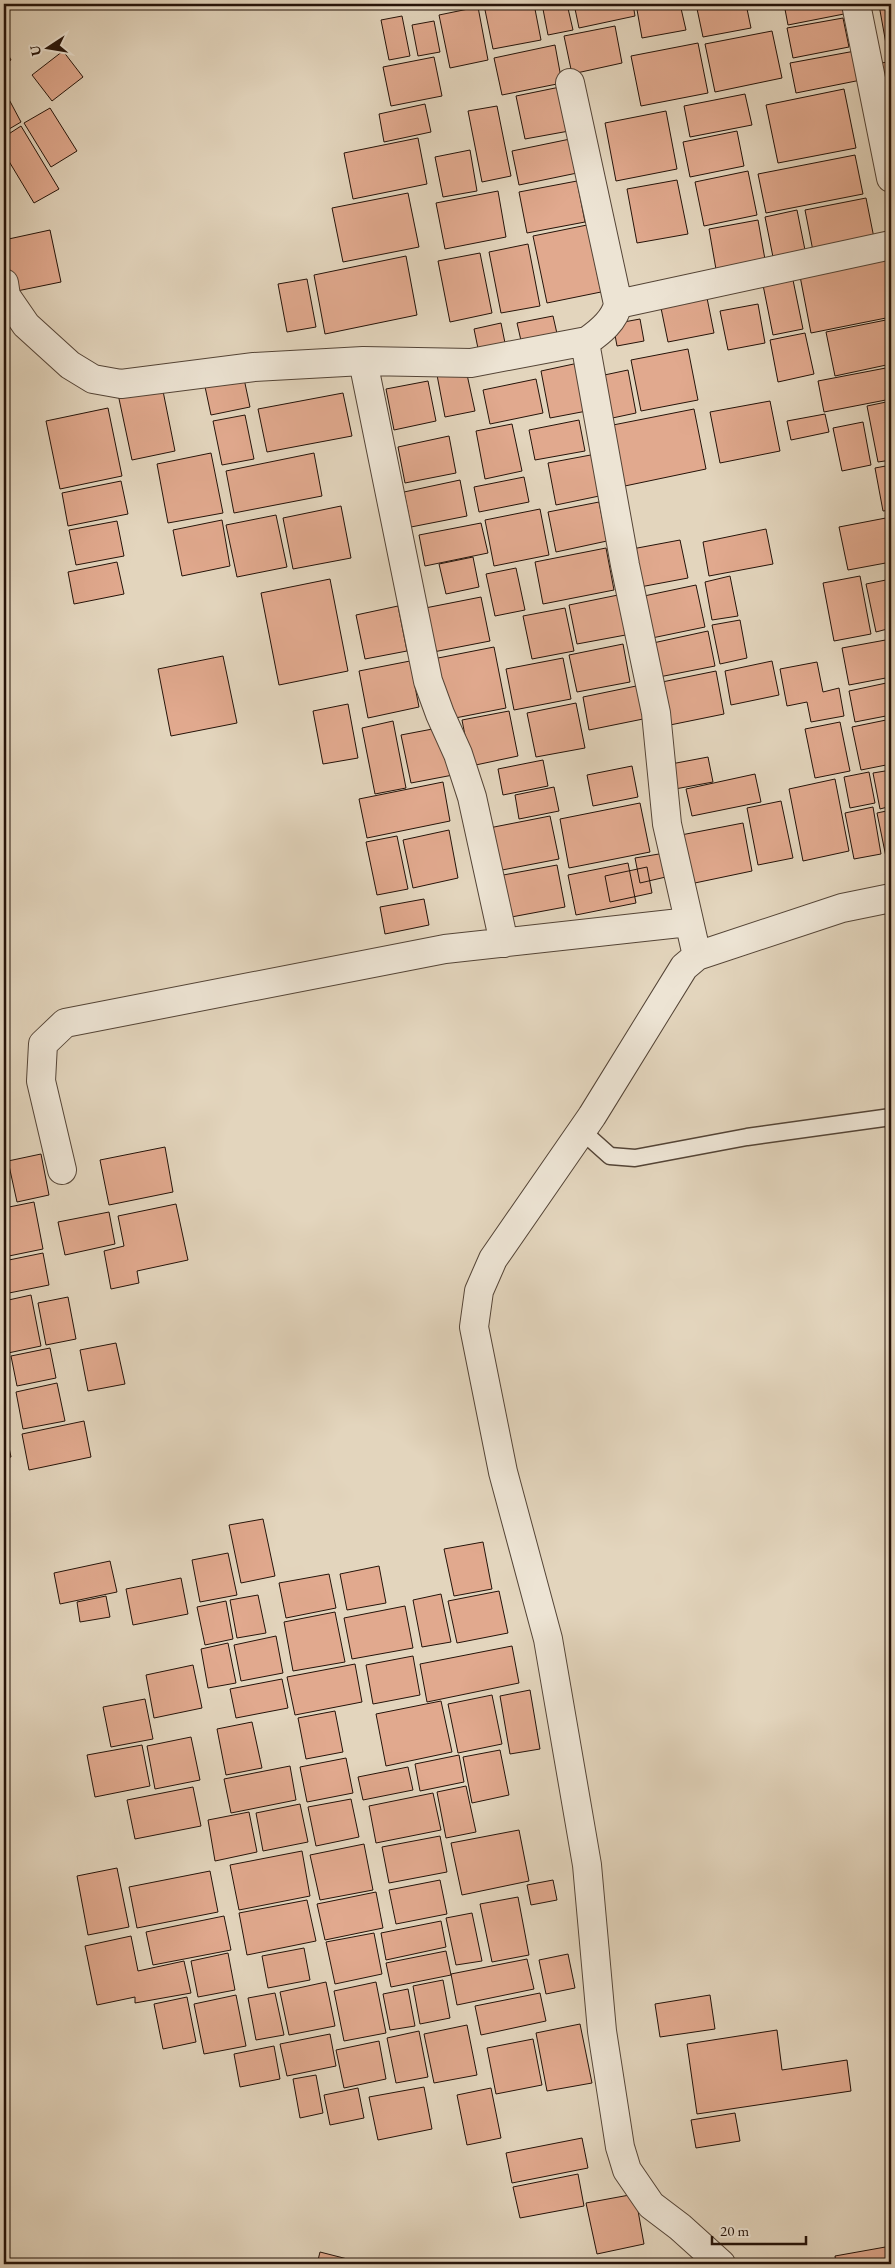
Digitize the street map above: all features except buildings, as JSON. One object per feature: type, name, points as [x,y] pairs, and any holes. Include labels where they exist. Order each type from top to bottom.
[{"type":"street","points":[[856,4],[891,178]]},
{"type":"street","points":[[4,283],[6,296],[26,325],[70,365],[93,379],[121,384],[254,368],[363,361],[471,363],[588,341],[617,312],[618,304],[570,83]]},
{"type":"street","points":[[618,304],[891,245]]},
{"type":"street","points":[[588,341],[586,348],[625,565],[656,714],[667,824],[697,956]]},
{"type":"street","points":[[363,361],[428,681],[458,754],[472,797],[504,943]]},
{"type":"street","points":[[721,2264],[680,2227],[651,2205],[627,2170],[620,2147],[602,2031],[586,1865],[549,1649],[503,1472],[474,1327],[479,1291],[493,1259],[582,1131],[684,967],[697,956],[842,908],[891,898]]},
{"type":"street","points":[[62,1170],[41,1081],[43,1044],[64,1024],[444,949],[689,922]]},
{"type":"lane","points":[[582,1131],[610,1156],[635,1158],[747,1137],[891,1117]]}]
